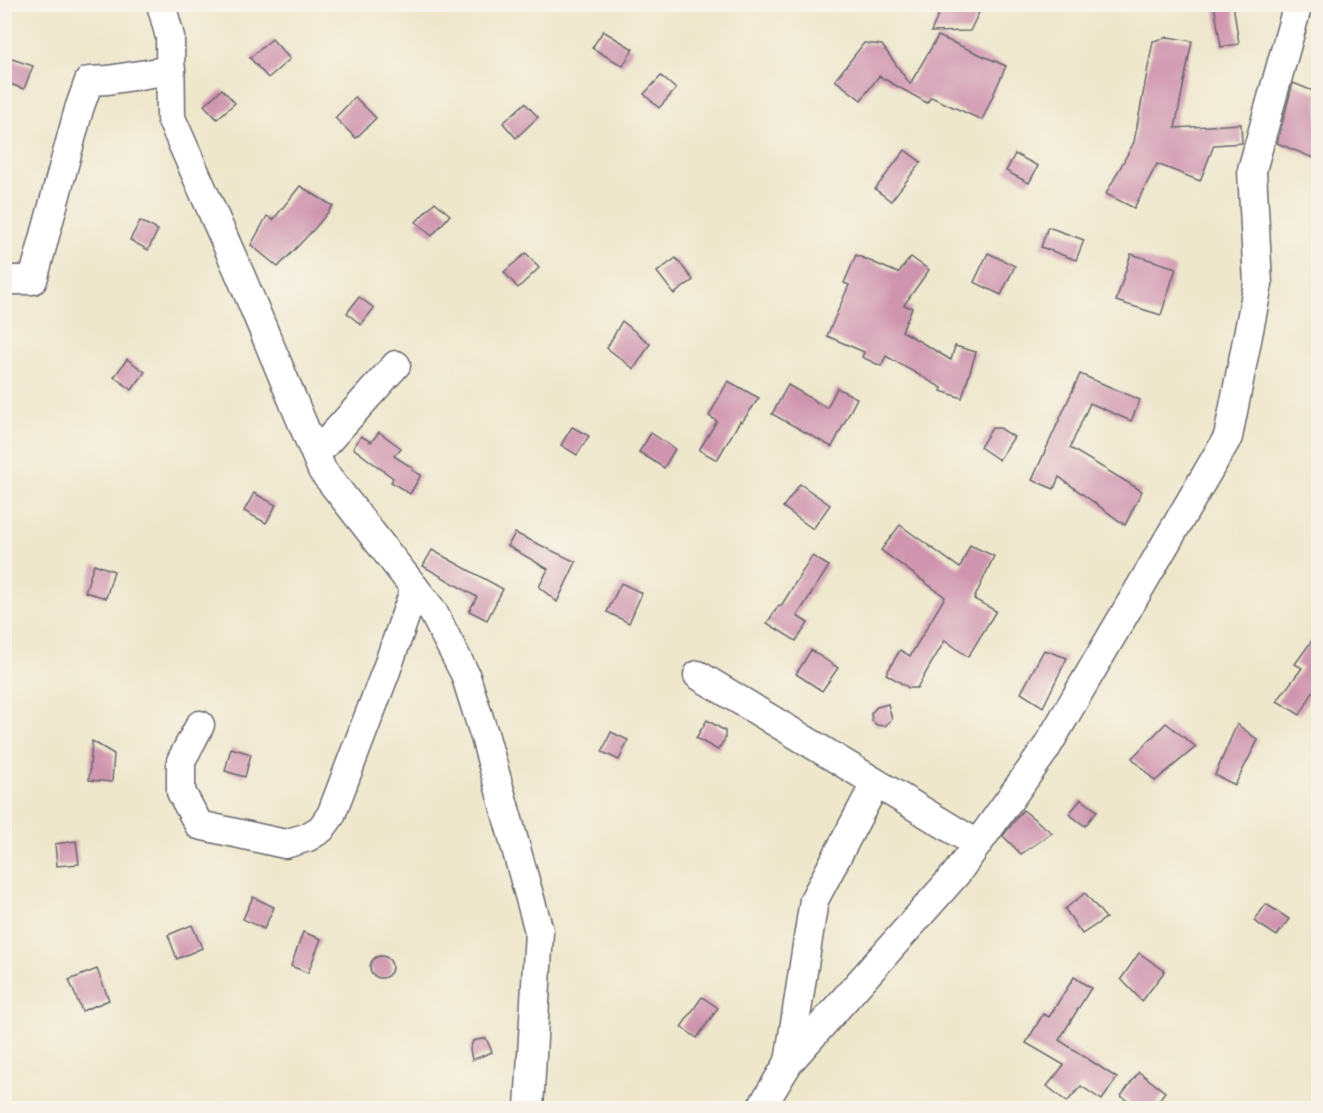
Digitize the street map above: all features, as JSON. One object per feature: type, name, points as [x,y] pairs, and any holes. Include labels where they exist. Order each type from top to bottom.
[{"type":"street","points":[[161,4],[170,37],[171,118],[322,470],[432,610],[465,674],[485,737],[538,931],[529,1108]]},
{"type":"street","points":[[761,1108],[789,1062],[956,874],[1044,750],[1228,437],[1258,284],[1252,170],[1298,4]]},
{"type":"street","points":[[4,280],[33,280],[79,109],[89,81],[171,70]]},
{"type":"street","points":[[316,454],[396,365]]},
{"type":"street","points":[[200,725],[181,760],[181,792],[199,825],[285,843],[308,837],[321,829],[331,815],[415,588]]},
{"type":"street","points":[[698,675],[977,844]]},
{"type":"street","points":[[789,1062],[814,900],[875,784]]},
{"type":"building","points":[[943,4],[968,4],[980,10],[970,31],[931,32]]},
{"type":"building","points":[[1214,4],[1233,4],[1239,44],[1221,47]]},
{"type":"building","points":[[603,31],[633,49],[623,66],[592,48]]},
{"type":"building","points":[[938,36],[1006,66],[982,120],[931,97],[927,103],[879,76],[861,100],[835,80],[864,43],[882,45],[910,84]]},
{"type":"building","points":[[1168,37],[1192,41],[1175,128],[1241,124],[1242,143],[1214,145],[1200,181],[1157,164],[1134,208],[1106,194],[1134,142],[1153,41]]},
{"type":"building","points":[[272,39],[290,59],[268,78],[250,58]]},
{"type":"building","points":[[9,58],[33,66],[24,89],[4,82],[4,72]]},
{"type":"building","points":[[661,76],[676,89],[659,108],[644,94]]},
{"type":"building","points":[[1293,83],[1318,93],[1318,160],[1277,143]]},
{"type":"building","points":[[222,89],[235,103],[217,119],[204,105]]},
{"type":"building","points":[[355,97],[376,118],[356,138],[335,118]]},
{"type":"building","points":[[525,103],[538,117],[516,138],[503,123]]},
{"type":"building","points":[[905,150],[921,162],[891,201],[875,189]]},
{"type":"building","points":[[1015,154],[1038,166],[1029,183],[1006,171]]},
{"type":"building","points":[[300,186],[333,206],[278,267],[251,245],[267,216],[273,220]]},
{"type":"building","points":[[435,202],[450,215],[432,236],[416,222]]},
{"type":"building","points":[[140,221],[158,230],[148,250],[130,240]]},
{"type":"building","points":[[1048,227],[1084,240],[1076,260],[1041,247]]},
{"type":"building","points":[[526,253],[539,268],[518,288],[504,272]]},
{"type":"building","points":[[988,253],[1015,266],[1001,295],[974,282]]},
{"type":"building","points":[[1131,254],[1176,268],[1161,315],[1116,301]]},
{"type":"building","points":[[856,255],[898,273],[911,257],[929,270],[904,305],[912,308],[902,331],[951,360],[955,346],[976,352],[962,398],[941,391],[942,388],[886,356],[881,366],[862,357],[864,352],[827,336],[849,285],[844,283]]},
{"type":"building","points":[[676,258],[693,280],[674,294],[657,272]]},
{"type":"building","points":[[359,297],[374,308],[361,325],[347,313]]},
{"type":"building","points":[[622,321],[650,344],[634,369],[607,348]]},
{"type":"building","points":[[127,359],[145,372],[132,390],[114,377]]},
{"type":"building","points":[[1080,374],[1140,400],[1131,421],[1090,403],[1070,448],[1142,491],[1125,525],[1059,477],[1054,489],[1032,480]]},
{"type":"building","points":[[728,381],[759,398],[742,422],[740,421],[717,460],[699,450],[717,421],[709,416]]},
{"type":"building","points":[[788,385],[827,408],[837,388],[857,398],[832,447],[772,414]]},
{"type":"building","points":[[572,427],[589,436],[577,455],[561,445]]},
{"type":"building","points":[[992,428],[1000,428],[1014,437],[999,460],[980,447]]},
{"type":"building","points":[[379,432],[401,448],[394,456],[421,475],[410,494],[391,482],[393,478],[353,448],[361,436],[371,442]]},
{"type":"building","points":[[651,433],[675,449],[664,468],[639,452]]},
{"type":"building","points":[[800,484],[830,505],[813,529],[783,507]]},
{"type":"building","points":[[254,493],[276,505],[266,523],[244,511]]},
{"type":"building","points":[[900,525],[960,568],[970,545],[994,556],[974,599],[996,611],[968,657],[945,640],[917,688],[909,688],[886,674],[900,650],[910,656],[945,597],[881,550]]},
{"type":"building","points":[[515,533],[576,562],[557,602],[539,587],[548,569],[508,546]]},
{"type":"building","points":[[432,550],[503,589],[487,620],[469,611],[477,597],[423,566]]},
{"type":"building","points":[[812,556],[829,566],[797,616],[808,623],[796,641],[767,623],[779,605],[781,606]]},
{"type":"building","points":[[94,564],[114,571],[106,598],[85,592]]},
{"type":"building","points":[[621,583],[642,593],[629,623],[607,612]]},
{"type":"building","points":[[1318,632],[1318,683],[1300,715],[1277,701],[1302,668],[1295,664]]},
{"type":"building","points":[[811,650],[838,668],[822,691],[796,674]]},
{"type":"building","points":[[1044,650],[1067,658],[1043,707],[1021,693]]},
{"type":"building","points":[[888,704],[892,719],[885,726],[877,725],[872,721],[871,713],[877,707]]},
{"type":"building","points":[[707,720],[725,731],[725,739],[718,750],[696,738]]},
{"type":"building","points":[[1166,723],[1196,747],[1155,781],[1132,758]]},
{"type":"building","points":[[1237,724],[1258,740],[1235,785],[1215,775]]},
{"type":"building","points":[[611,732],[628,740],[619,760],[602,752]]},
{"type":"building","points":[[92,741],[114,754],[112,782],[89,780]]},
{"type":"building","points":[[231,748],[251,754],[245,777],[225,771]]},
{"type":"building","points":[[1081,799],[1097,811],[1085,826],[1069,814]]},
{"type":"building","points":[[1023,810],[1052,833],[1021,854],[1003,836]]},
{"type":"building","points":[[76,841],[79,864],[57,866],[55,844]]},
{"type":"building","points":[[1085,893],[1106,918],[1082,934],[1065,909]]},
{"type":"building","points":[[253,897],[274,907],[264,929],[243,919]]},
{"type":"building","points":[[1266,904],[1289,919],[1277,936],[1254,921]]},
{"type":"building","points":[[192,925],[202,948],[177,959],[168,935]]},
{"type":"building","points":[[303,932],[321,939],[308,973],[291,966]]},
{"type":"building","points":[[1139,953],[1165,971],[1142,1001],[1121,979]]},
{"type":"building","points":[[381,956],[389,959],[392,967],[389,975],[381,978],[373,975],[370,967],[373,959]]},
{"type":"building","points":[[97,969],[109,1000],[82,1011],[69,980]]},
{"type":"building","points":[[1074,977],[1091,988],[1059,1040],[1117,1078],[1102,1100],[1081,1086],[1067,1102],[1047,1086],[1064,1065],[1026,1043],[1043,1014],[1049,1017]]},
{"type":"building","points":[[702,997],[718,1008],[697,1038],[681,1027]]},
{"type":"building","points":[[486,1038],[492,1052],[472,1060],[470,1049],[473,1041]]},
{"type":"building","points":[[1139,1072],[1165,1092],[1153,1108],[1137,1108],[1121,1096]]}]
